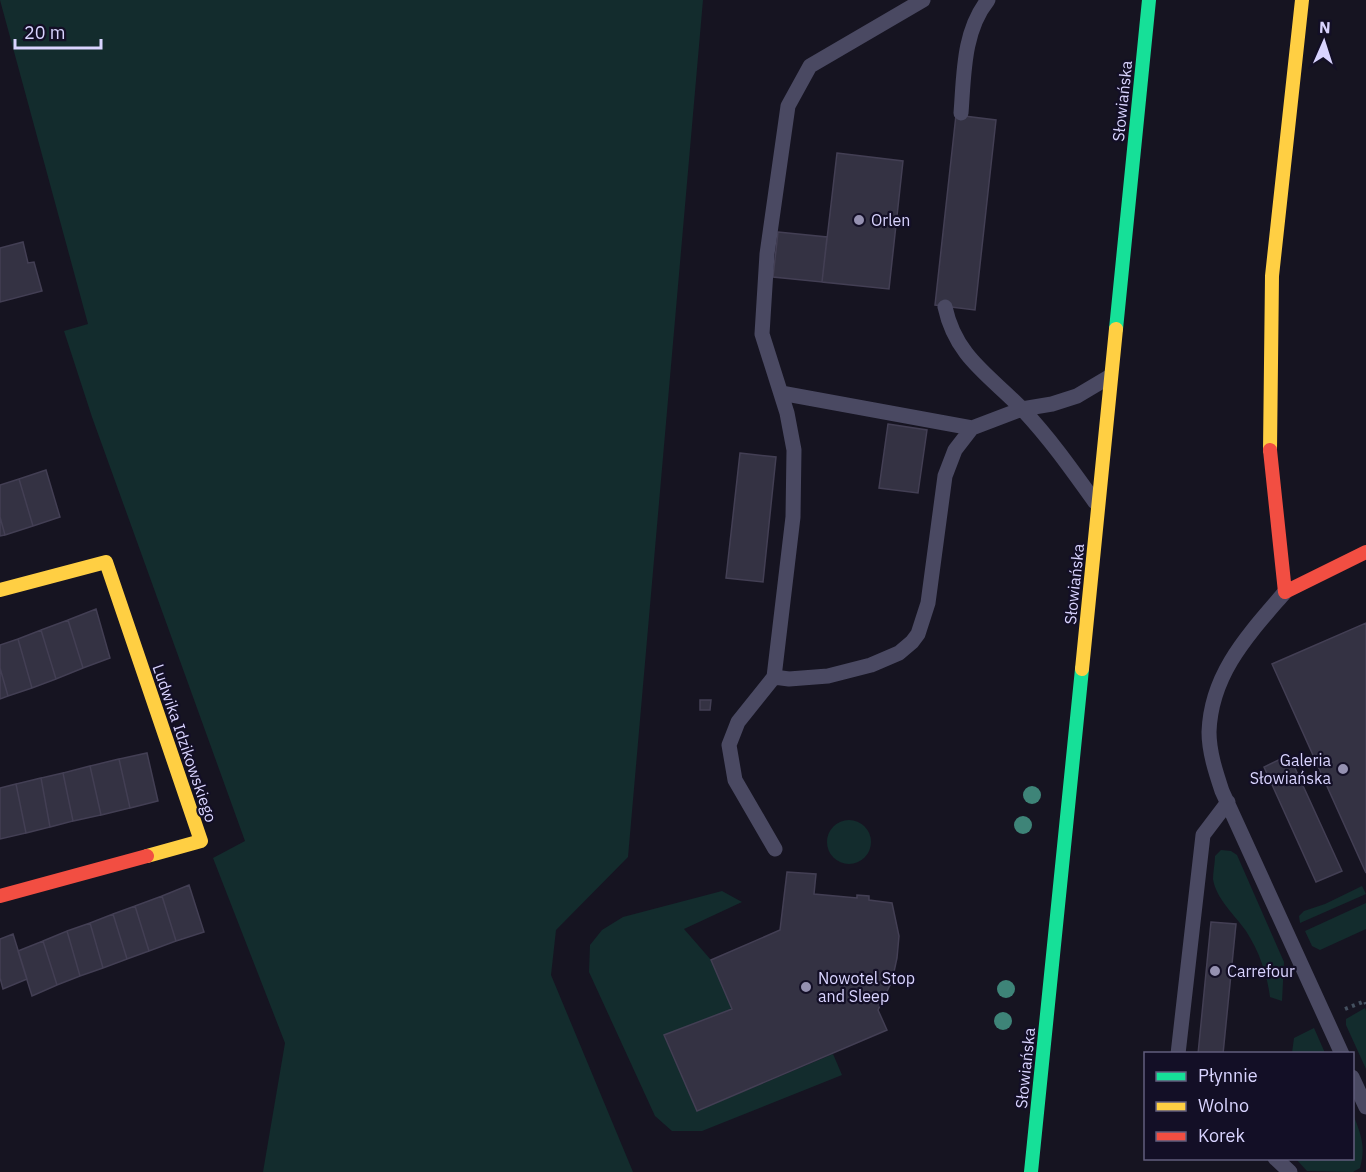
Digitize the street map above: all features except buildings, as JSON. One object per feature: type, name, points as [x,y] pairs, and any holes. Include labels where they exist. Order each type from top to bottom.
[{"type":"street","name":"Słowiańska","points":[[1031,1172],[1149,0]]},
{"type":"street","points":[[1302,0],[1272,276],[1270,462],[1286,592],[1366,552]]},
{"type":"street","name":"Ludwika Idzikowskiego","points":[[0,590],[106,562],[201,841],[0,896]]},
{"type":"lane","points":[[775,849],[735,780],[729,745],[738,722],[774,677],[794,517],[794,450],[781,393],[762,334],[767,254],[788,106],[810,66],[923,0]]},
{"type":"lane","points":[[961,113],[970,32],[980,10],[988,0]]},
{"type":"lane","points":[[945,308],[952,332],[963,350],[1054,445],[1098,507]]},
{"type":"lane","points":[[781,393],[972,428],[1022,409],[1077,396],[1111,375]]},
{"type":"lane","points":[[774,677],[789,679],[828,676],[871,665],[899,653],[912,642],[918,634],[928,603],[945,476],[955,450],[972,428]]},
{"type":"lane","points":[[1286,592],[1230,660],[1213,708],[1209,733],[1214,764],[1222,791],[1342,1052]]},
{"type":"lane","points":[[1178,1052],[1203,835],[1228,802]]},
{"type":"lane","points":[[1354,1079],[1366,1107]]},
{"type":"lane","points":[[1277,1160],[1290,1172]]},
{"type":"green space","points":[[0,0],[703,0],[628,857],[556,930],[551,975],[633,1172],[263,1172],[285,1043],[213,858],[245,841],[92,417],[64,331],[88,324]]},
{"type":"green space","points":[[849,820],[864,827],[871,842],[864,857],[849,864],[834,857],[827,842],[834,827]]},
{"type":"green space","points":[[1221,850],[1231,851],[1237,855],[1284,962],[1282,1001],[1270,997],[1259,955],[1246,931],[1222,900],[1215,886],[1213,879],[1215,856]]},
{"type":"green space","points":[[1362,886],[1366,894],[1300,923],[1299,916],[1304,911],[1325,904]]},
{"type":"green space","points":[[722,891],[742,902],[684,929],[711,960],[732,1009],[664,1036],[697,1111],[833,1054],[842,1075],[702,1131],[672,1131],[655,1116],[589,972],[590,945],[602,930],[623,917]]},
{"type":"green space","points":[[1366,903],[1366,929],[1320,950],[1312,946],[1305,931]]},
{"type":"green space","points":[[1365,1008],[1366,1069],[1346,1025],[1346,1019]]},
{"type":"green space","points":[[1314,1028],[1325,1052],[1292,1052],[1294,1038]]},
{"type":"green space","points":[[1354,1117],[1362,1141],[1363,1153],[1360,1168],[1353,1172],[1307,1171],[1297,1160],[1354,1160]]},
{"type":"traffic: fast","points":[[1116,329],[1149,0]]},
{"type":"traffic: fast","points":[[1031,1172],[1082,669]]},
{"type":"traffic: slow","points":[[1270,450],[1272,276],[1302,0]]},
{"type":"traffic: slow","points":[[1082,669],[1116,329]]},
{"type":"traffic: slow","points":[[0,590],[106,562],[201,841],[147,856]]},
{"type":"traffic: jam","points":[[1270,450],[1285,592],[1366,552]]},
{"type":"traffic: jam","points":[[0,896],[147,856]]},
{"type":"place","name":"Orlen","points":[[859,220]]},
{"type":"place","name":"Galeria Słowiańska","points":[[1343,769]]},
{"type":"place","name":"Carrefour","points":[[1215,971]]},
{"type":"place","name":"Nowotel Stop and Sleep","points":[[806,987]]}]
